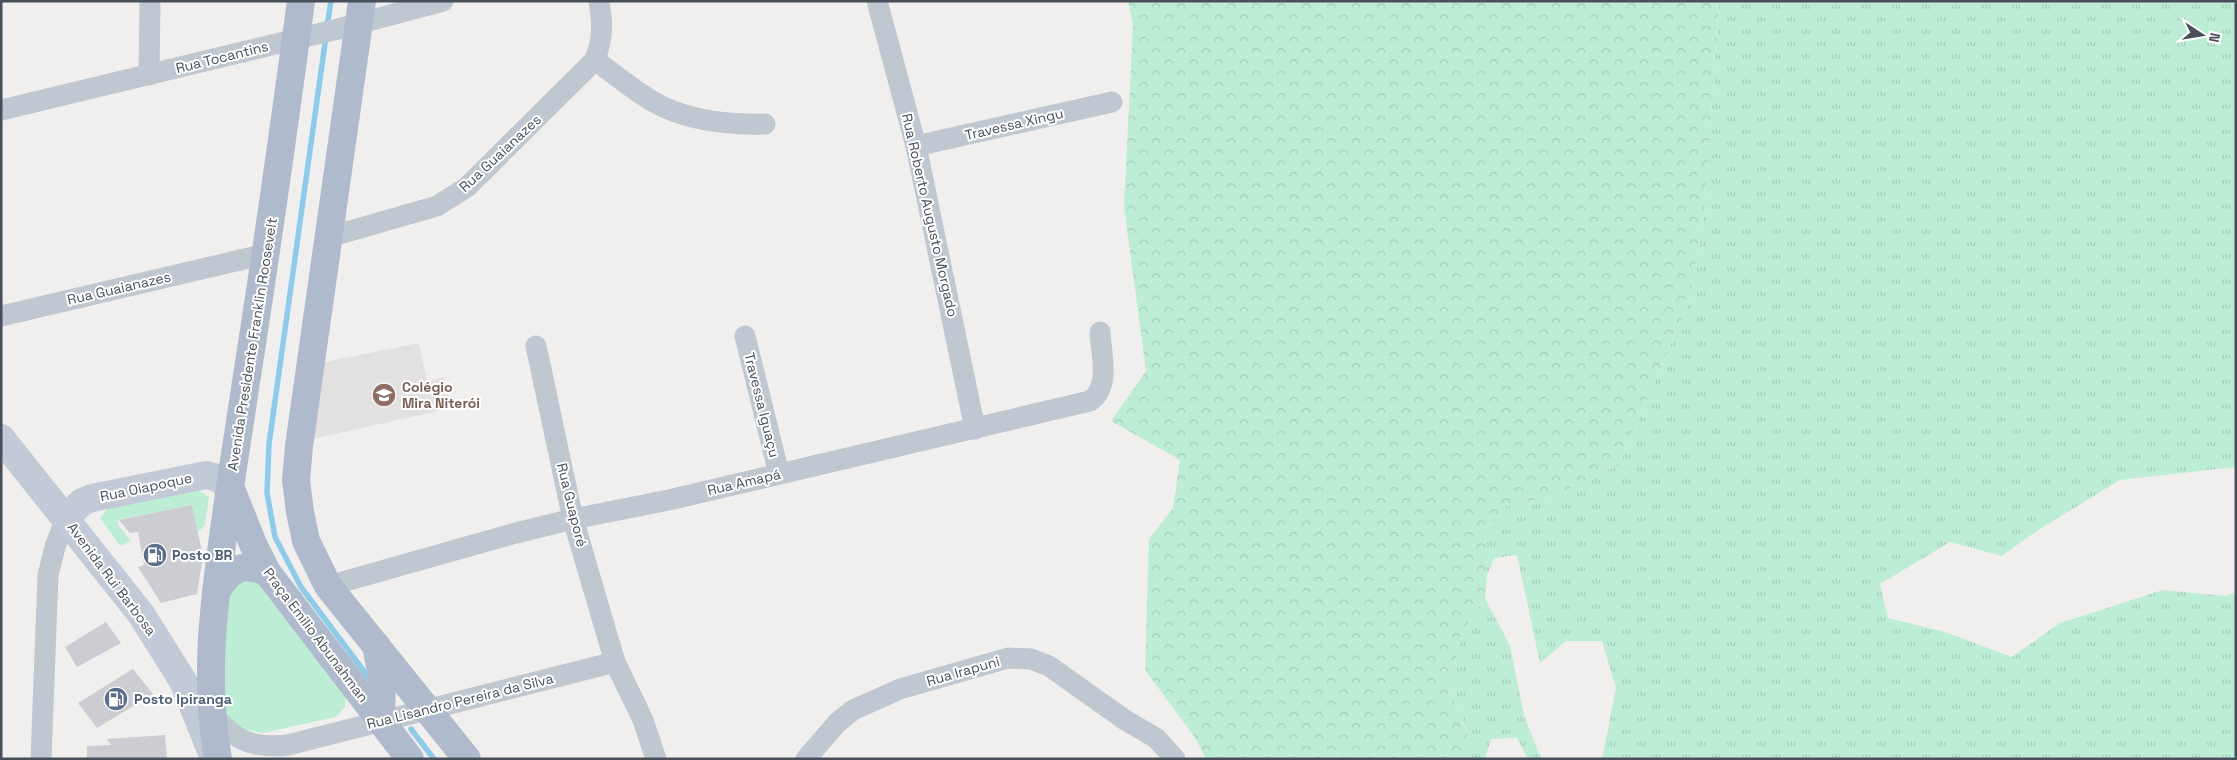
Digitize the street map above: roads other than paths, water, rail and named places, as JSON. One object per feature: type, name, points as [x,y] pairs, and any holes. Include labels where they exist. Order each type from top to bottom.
[{"type":"main road","name":"Avenida Presidente Franklin Roosevelt","points":[[210,700],[210,642],[230,487],[266,254],[305,37],[301,1]]},
{"type":"main road","points":[[353,18],[329,237],[299,446],[296,480],[300,512],[306,541],[328,586],[429,710],[466,759]]},
{"type":"main road","name":"Avenida Rui Barbosa","points":[[1,438],[142,614],[182,681],[216,759]]},
{"type":"main road","name":"Rua Oiapoque","points":[[66,518],[82,502],[92,498],[206,475],[218,478],[230,487]]},
{"type":"main road","name":"Praça Emilio Abunahman","points":[[230,487],[242,520],[267,572],[410,759]]},
{"type":"main road","points":[[216,592],[224,578],[235,569],[253,567],[267,572]]},
{"type":"main road","points":[[375,644],[382,676],[381,721]]},
{"type":"main road","name":"Avenida Rui Barbosa","points":[[210,700],[216,759]]},
{"type":"street","points":[[149,75],[150,1]]},
{"type":"street","name":"Rua Tocantins","points":[[1,110],[305,37],[353,18],[443,1]]},
{"type":"street","name":"Rua Guaianazes","points":[[329,237],[437,206],[467,187],[587,71],[595,60],[602,40],[603,25],[599,1]]},
{"type":"street","name":"Rua Roberto Augusto Morgado","points":[[878,1],[916,146],[975,430]]},
{"type":"street","points":[[595,60],[653,102],[684,114],[734,125],[765,124]]},
{"type":"street","name":"Travessa Xingu","points":[[916,146],[1112,102]]},
{"type":"street","name":"Rua Guaianazes","points":[[1,316],[266,254]]},
{"type":"street","name":"Rua Amapá","points":[[328,586],[516,533],[573,519],[669,500],[975,430],[1090,401],[1096,397],[1103,382],[1100,332]]},
{"type":"street","name":"Travessa Iguaçu","points":[[745,336],[779,474]]},
{"type":"street","name":"Rua Guaporé","points":[[536,346],[573,519],[615,662]]},
{"type":"street","points":[[41,759],[48,575],[55,547],[66,518]]},
{"type":"street","name":"Rua Irapuni","points":[[806,759],[837,723],[853,710],[900,689],[1008,658],[1031,659],[1049,666],[1118,715],[1156,738],[1175,759]]},
{"type":"street","points":[[615,662],[643,720],[656,759]]},
{"type":"street","name":"Rua Lisandro Pereira da Silva","points":[[210,700],[228,733],[250,743],[268,747],[288,745],[615,662]]},
{"type":"waterway","points":[[327,27],[331,1]]},
{"type":"waterway","points":[[326,36],[269,444],[267,493],[275,537],[301,587],[369,678]]},
{"type":"waterway","points":[[411,729],[434,759]]},
{"type":"place","name":"Colégio Mira Niterói","points":[[384,395]]},
{"type":"place","name":"Posto BR","points":[[155,555]]},
{"type":"place","name":"Posto Ipiranga","points":[[116,699]]}]
